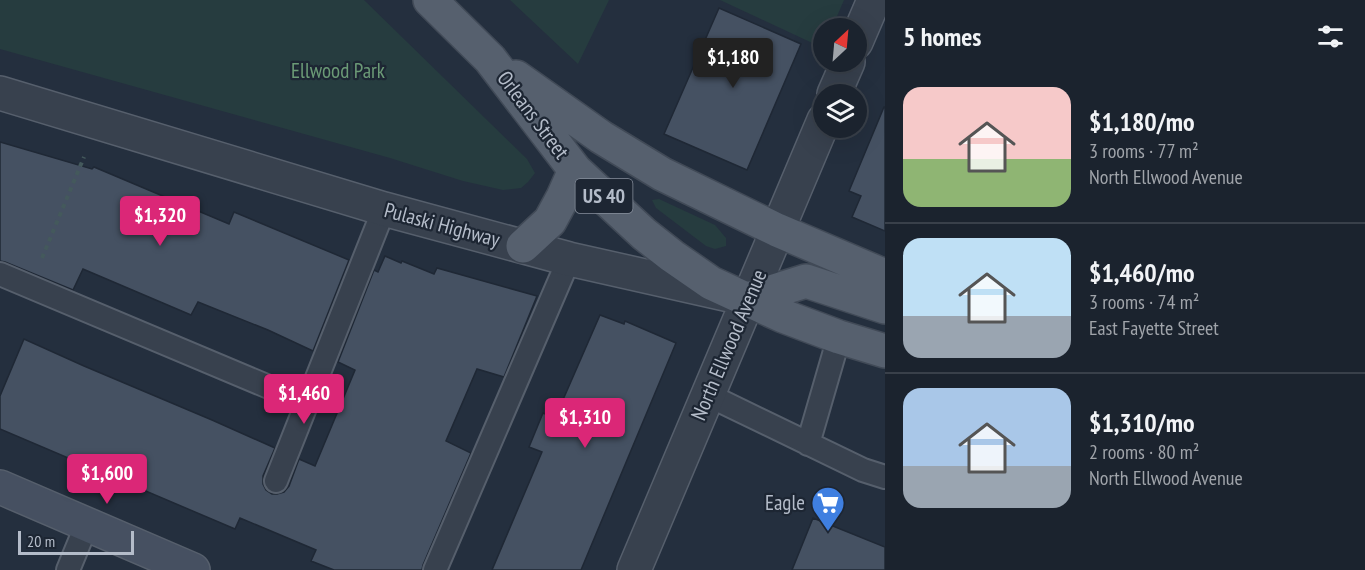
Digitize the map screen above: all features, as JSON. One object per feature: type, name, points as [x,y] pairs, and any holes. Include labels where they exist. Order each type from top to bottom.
[{"type":"main road","name":"Orleans Street","points":[[430,0],[490,59],[575,170],[644,234],[672,256],[711,283],[748,300]]},
{"type":"main road","name":"Orleans Street","points":[[490,59],[601,137],[662,174],[777,230]]},
{"type":"main road","points":[[523,246],[550,221],[575,170]]},
{"type":"main road","name":"US 40","points":[[777,230],[885,276]]},
{"type":"main road","points":[[748,300],[806,281],[885,307]]},
{"type":"main road","name":"Pulaski Highway","points":[[748,300],[802,324],[885,351]]},
{"type":"main road","points":[[0,487],[194,570]]},
{"type":"street","points":[[866,18],[874,0]]},
{"type":"street","name":"Pulaski Highway","points":[[0,93],[384,209],[569,259],[748,300]]},
{"type":"street","name":"North Ellwood Avenue","points":[[634,570],[816,138]]},
{"type":"lane","points":[[276,481],[384,209]]},
{"type":"lane","points":[[435,570],[569,259]]},
{"type":"lane","points":[[0,274],[307,403]]},
{"type":"lane","points":[[808,444],[839,337]]},
{"type":"lane","points":[[708,395],[863,470],[885,477]]},
{"type":"lane","points":[[68,570],[87,525]]},
{"type":"path","points":[[30,286],[86,152]]},
{"type":"green space","name":"Ellwood Park","points":[[0,0],[364,0],[527,159],[535,173],[521,188],[503,190],[463,181],[390,158],[0,49]]},
{"type":"green space","points":[[510,0],[609,0],[578,64]]},
{"type":"green space","points":[[720,0],[844,0],[836,18],[813,18],[813,43]]},
{"type":"green space","points":[[659,199],[715,225],[726,238],[726,246],[715,249],[706,246],[656,208],[652,200]]},
{"type":"building","points":[[719,8],[801,44],[747,170],[664,134]]},
{"type":"building","points":[[884,107],[885,231],[852,217],[861,196],[849,191]]},
{"type":"building","points":[[0,142],[92,169],[94,167],[229,224],[234,212],[349,260],[313,351],[198,302],[191,315],[83,269],[73,290],[0,261]]},
{"type":"building","points":[[385,256],[434,274],[437,268],[537,296],[504,377],[477,369],[446,441],[471,453],[422,570],[334,570],[311,561],[316,550],[240,518],[235,529],[0,429],[0,396],[24,339],[275,448],[263,476],[263,484],[272,494],[284,492],[289,486],[299,459],[315,466],[355,370],[338,362],[374,270],[378,272]]},
{"type":"building","points":[[600,315],[624,324],[625,321],[676,343],[581,570],[492,570],[542,452],[529,447],[543,413],[555,418]]},
{"type":"building","name":"Eagle","points":[[813,518],[885,547],[885,570],[792,570]]},
{"type":"place","name":"Eagle","points":[[828,532]]}]
